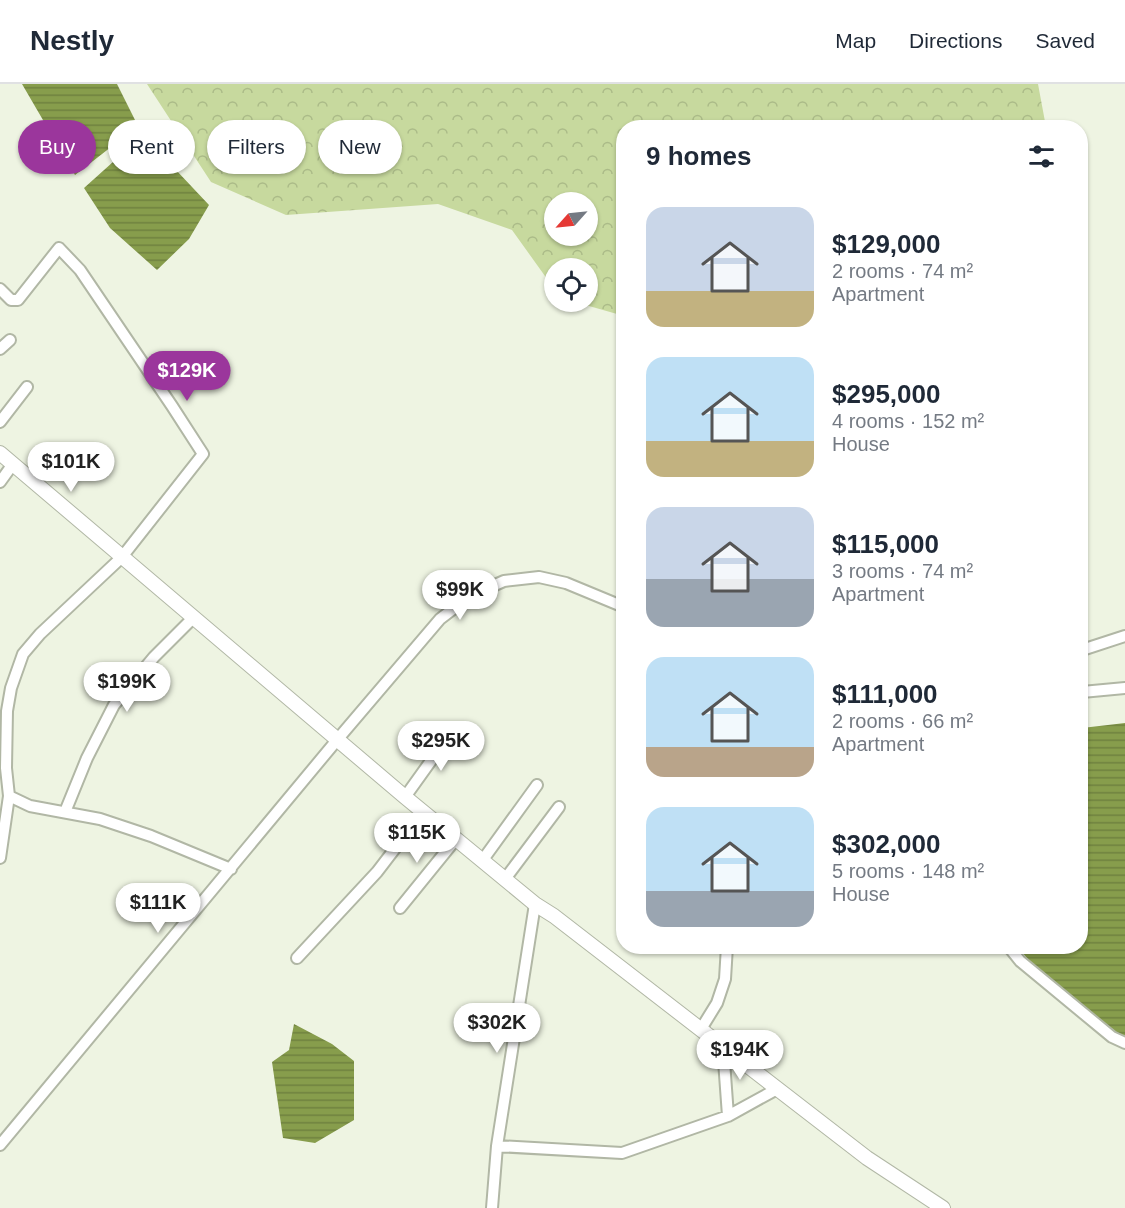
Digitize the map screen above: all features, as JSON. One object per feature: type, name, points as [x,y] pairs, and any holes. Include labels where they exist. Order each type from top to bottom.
[{"type":"street","points":[[0,289],[11,300],[18,300],[59,248],[80,270],[203,454],[122,557],[40,634],[23,654],[11,688],[7,711],[6,768],[9,796],[0,858]]},
{"type":"street","points":[[0,349],[10,340]]},
{"type":"street","points":[[0,422],[27,387]]},
{"type":"street","points":[[0,453],[405,798],[535,904],[702,1029],[867,1158],[943,1208]]},
{"type":"street","points":[[0,482],[13,464]]},
{"type":"street","points":[[0,1145],[440,619],[470,596],[504,581],[539,577],[566,583],[616,604]]},
{"type":"street","points":[[65,812],[87,758],[114,705],[154,657],[193,618]]},
{"type":"street","points":[[1088,648],[1125,636]]},
{"type":"street","points":[[1088,691],[1125,688]]},
{"type":"street","points":[[405,798],[453,730]]},
{"type":"street","points":[[482,861],[537,785]]},
{"type":"street","points":[[9,796],[30,806],[111,822],[231,869]]},
{"type":"street","points":[[505,879],[559,807]]},
{"type":"street","points":[[297,958],[377,872],[423,812]]},
{"type":"street","points":[[400,908],[456,839]]},
{"type":"street","points":[[492,1208],[497,1146],[535,904]]},
{"type":"street","points":[[702,1029],[717,1003],[725,980],[727,954]]},
{"type":"street","points":[[1014,954],[1112,1036],[1125,1043]]},
{"type":"street","points":[[723,1047],[728,1116]]},
{"type":"street","points":[[497,1146],[622,1154],[728,1116],[777,1089]]},
{"type":"green space","points":[[147,84],[1038,84],[1045,120],[616,120],[616,314],[598,309],[598,258],[544,258],[544,275],[512,230],[438,204],[286,215],[211,182],[195,158],[195,120],[171,120]]},
{"type":"shaded area","points":[[22,84],[117,84],[135,120],[108,120],[108,149],[96,159],[96,120],[43,120]]},
{"type":"shaded area","points":[[108,166],[108,174],[180,174],[209,205],[189,239],[157,270],[110,228],[84,188]]},
{"type":"shaded area","points":[[1125,723],[1125,1035],[1123,1037],[1038,972],[1024,954],[1088,954],[1088,727]]},
{"type":"shaded area","points":[[294,1024],[332,1044],[354,1061],[354,1120],[315,1143],[283,1138],[272,1062],[289,1050]]}]
